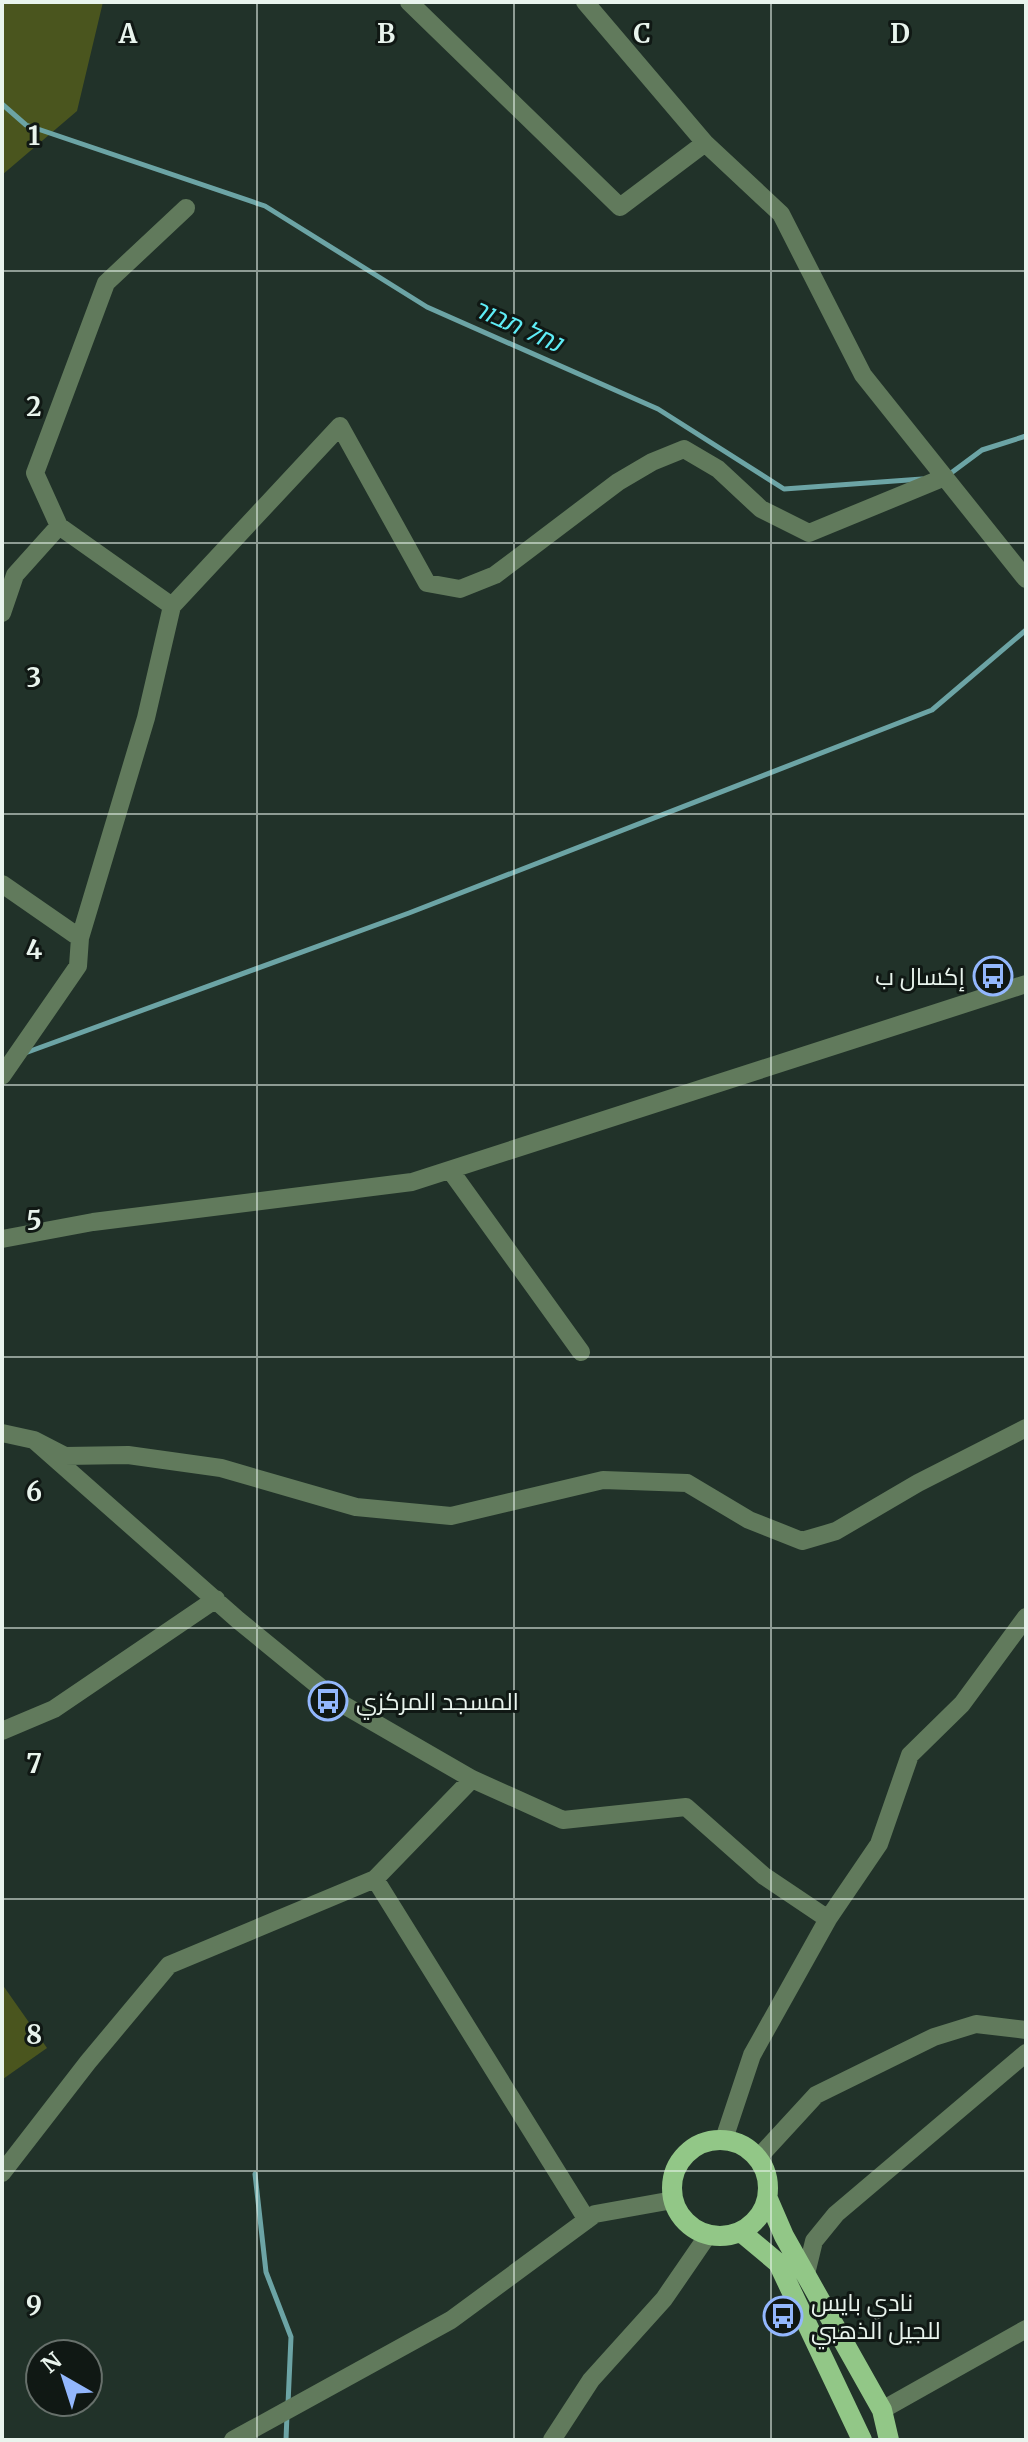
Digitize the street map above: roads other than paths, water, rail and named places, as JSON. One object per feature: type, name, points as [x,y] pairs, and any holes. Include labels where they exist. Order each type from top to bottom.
[{"type":"main road","points":[[768,2199],[753,2223],[741,2232],[725,2236],[708,2235],[686,2222],[673,2200],[675,2170],[683,2156],[709,2141],[724,2139],[737,2142],[759,2157],[766,2170],[768,2199],[882,2410],[889,2440]]},
{"type":"main road","points":[[741,2232],[778,2263],[862,2440]]},
{"type":"street","points":[[409,2],[620,207],[705,143]]},
{"type":"street","points":[[585,2],[705,143],[781,214],[863,375],[1026,579]]},
{"type":"street","points":[[172,606],[59,526],[35,473],[106,283],[186,208]]},
{"type":"street","points":[[2,1076],[78,966],[80,938],[146,718],[172,606],[340,426],[427,583],[460,589],[495,575],[618,482],[652,462],[684,449],[718,469],[761,509],[809,533],[945,477]]},
{"type":"street","points":[[2,613],[15,575],[59,526]]},
{"type":"street","points":[[2,884],[80,938]]},
{"type":"street","points":[[2,1239],[93,1222],[412,1182],[1026,984]]},
{"type":"street","points":[[450,1170],[581,1352]]},
{"type":"street","points":[[2,1433],[34,1440],[65,1456],[128,1455],[221,1468],[356,1507],[451,1516],[603,1480],[687,1483],[749,1520],[802,1541],[836,1531],[918,1483],[1026,1428]]},
{"type":"street","points":[[34,1440],[337,1701],[472,1779],[563,1820],[686,1807],[764,1876],[828,1919]]},
{"type":"street","points":[[2,1731],[54,1709],[216,1599]]},
{"type":"street","points":[[724,2139],[752,2055],[828,1919],[879,1844],[910,1755],[962,1704],[1026,1617]]},
{"type":"street","points":[[2,2173],[88,2062],[169,1965],[375,1879],[472,1779]]},
{"type":"street","points":[[375,1879],[587,2220]]},
{"type":"street","points":[[759,2157],[816,2095],[934,2037],[976,2024],[1026,2030]]},
{"type":"street","points":[[806,2274],[814,2241],[836,2214],[1026,2053]]},
{"type":"street","points":[[233,2440],[451,2320],[595,2214],[673,2200]]},
{"type":"street","points":[[552,2440],[591,2380],[664,2299],[708,2235]]},
{"type":"street","points":[[882,2410],[1026,2329]]},
{"type":"waterway","name":"נחל תבור","points":[[2,104],[26,125],[265,206],[427,307],[658,409],[784,489],[922,479]]},
{"type":"waterway","name":"נחל תבור","points":[[947,476],[982,450],[1026,436]]},
{"type":"waterway","points":[[25,1053],[409,913],[932,710],[1026,630]]},
{"type":"waterway","points":[[255,2174],[266,2272],[291,2337],[288,2404]]},
{"type":"waterway","points":[[286,2440],[287,2414]]},
{"type":"place","name":"إكسال ب","points":[[993,976]]},
{"type":"place","name":"المسجد المركزي","points":[[328,1701]]},
{"type":"place","name":"نادي بايس للجيل الذهبي","points":[[783,2316]]}]
